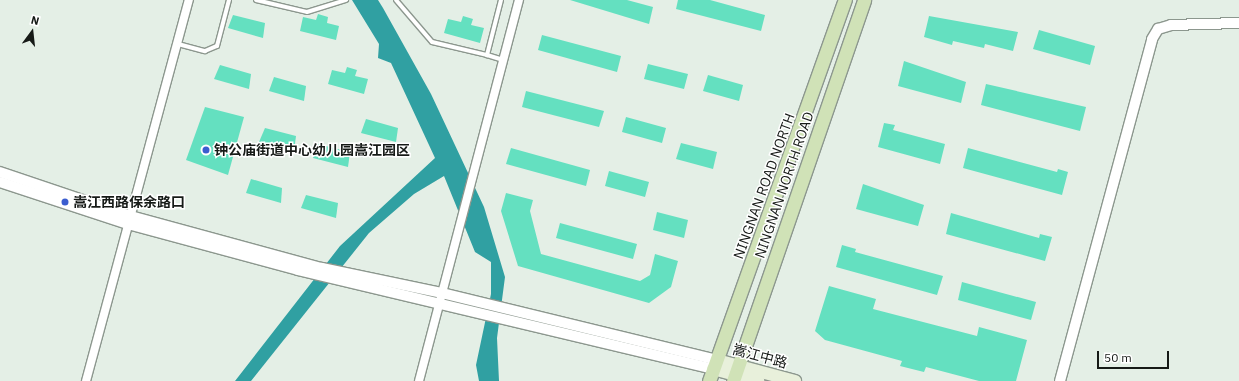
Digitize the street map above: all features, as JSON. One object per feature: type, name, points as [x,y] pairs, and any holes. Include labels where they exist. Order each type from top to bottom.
[{"type":"main road","name":"NINGNAN ROAD NORTH","points":[[713,370],[845,0]]},
{"type":"main road","name":"NINGNAN NORTH ROAD","points":[[736,374],[864,0]]},
{"type":"main road","name":"嵩江中路","points":[[713,370],[795,381]]},
{"type":"main road","name":"嵩江中路","points":[[736,374],[758,381]]},
{"type":"street","points":[[86,381],[189,0]]},
{"type":"street","points":[[419,381],[519,0]]},
{"type":"street","points":[[1060,381],[1152,39],[1158,29],[1171,24],[1239,23]]},
{"type":"street","points":[[0,172],[129,220],[322,268],[442,293],[713,370]]},
{"type":"street","points":[[0,182],[298,270],[713,370]]},
{"type":"lane","points":[[177,44],[205,51],[217,46],[229,0]]},
{"type":"lane","points":[[256,0],[307,12],[346,0]]},
{"type":"lane","points":[[396,0],[432,42],[503,60]]},
{"type":"lane","points":[[486,55],[501,0]]},
{"type":"water","points":[[352,0],[378,0],[431,94],[484,207],[505,277],[497,338],[499,381],[479,381],[476,365],[491,294],[491,262],[475,252],[444,176],[414,194],[369,233],[251,381],[235,381],[340,246],[435,158],[391,63],[378,58],[379,44]]},
{"type":"building","points":[[570,0],[627,0],[653,7],[649,24]]},
{"type":"building","points":[[678,0],[710,0],[765,15],[761,31],[676,9]]},
{"type":"building","points":[[318,14],[328,17],[327,23],[339,26],[336,40],[300,31],[303,17],[316,20]]},
{"type":"building","points":[[233,15],[265,23],[263,38],[228,28]]},
{"type":"building","points":[[463,16],[473,19],[471,25],[484,28],[480,43],[444,33],[448,19],[461,22]]},
{"type":"building","points":[[929,16],[1018,32],[1013,51],[985,44],[984,48],[953,41],[952,45],[924,37]]},
{"type":"building","points":[[1039,30],[1095,46],[1090,65],[1033,49]]},
{"type":"building","points":[[542,35],[621,56],[617,72],[538,50]]},
{"type":"building","points":[[904,61],[966,82],[961,103],[898,86]]},
{"type":"building","points":[[648,64],[688,74],[684,89],[644,79]]},
{"type":"building","points":[[220,65],[251,74],[249,89],[214,79]]},
{"type":"building","points":[[347,67],[357,70],[355,76],[368,79],[364,94],[328,84],[332,70],[345,73]]},
{"type":"building","points":[[708,75],[743,85],[739,101],[703,91]]},
{"type":"building","points":[[274,77],[306,86],[304,101],[269,91]]},
{"type":"building","points":[[986,84],[1086,107],[1080,131],[981,105]]},
{"type":"building","points":[[526,91],[604,111],[599,127],[522,107]]},
{"type":"building","points":[[205,107],[244,117],[228,175],[186,160]]},
{"type":"building","points":[[626,117],[666,128],[662,143],[622,132]]},
{"type":"building","points":[[366,119],[398,128],[396,142],[361,133]]},
{"type":"building","points":[[884,123],[895,125],[893,130],[945,144],[940,164],[878,147]]},
{"type":"building","points":[[265,128],[296,136],[294,151],[259,142]]},
{"type":"building","points":[[681,143],[717,152],[713,169],[676,159]]},
{"type":"building","points":[[318,144],[350,152],[348,167],[313,158]]},
{"type":"building","points":[[511,148],[590,170],[586,186],[506,164]]},
{"type":"building","points":[[968,148],[1057,172],[1058,169],[1068,172],[1062,195],[963,168]]},
{"type":"building","points":[[609,171],[649,182],[645,197],[605,186]]},
{"type":"building","points":[[251,179],[282,188],[281,203],[246,193]]},
{"type":"building","points":[[863,184],[924,205],[918,226],[856,209]]},
{"type":"building","points":[[506,193],[533,200],[530,211],[541,254],[640,281],[650,275],[655,254],[678,261],[671,287],[649,303],[518,266],[501,211]]},
{"type":"building","points":[[306,195],[338,203],[336,218],[301,208]]},
{"type":"building","points":[[657,212],[688,220],[684,238],[653,230]]},
{"type":"building","points":[[951,213],[1039,238],[1040,234],[1052,237],[1045,261],[946,234]]},
{"type":"building","points":[[560,223],[637,244],[633,259],[556,238]]},
{"type":"building","points":[[842,245],[856,249],[855,252],[943,276],[937,295],[836,267]]},
{"type":"building","points":[[962,282],[1036,302],[1031,320],[958,300]]},
{"type":"building","points":[[829,286],[876,299],[873,309],[977,336],[979,327],[1027,340],[1016,381],[979,381],[926,367],[924,372],[900,366],[902,361],[825,340],[815,331]]},
{"type":"place","name":"钟公庙街道中心幼儿园嵩江园区","points":[[206,150]]},
{"type":"place","name":"嵩江西路保余路口","points":[[65,202]]}]
